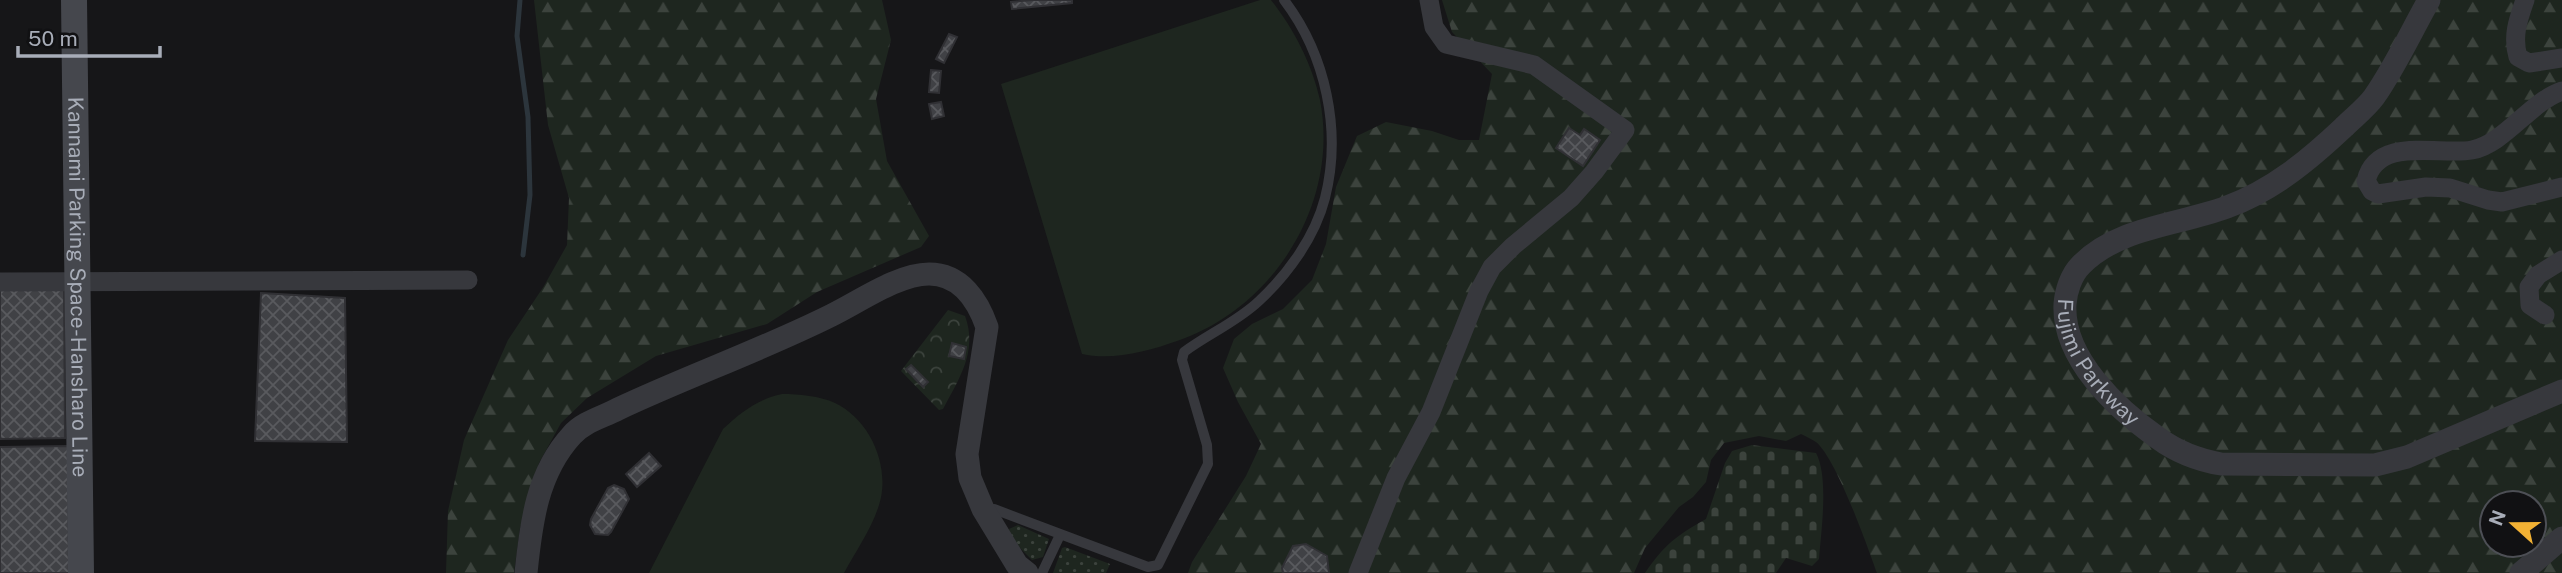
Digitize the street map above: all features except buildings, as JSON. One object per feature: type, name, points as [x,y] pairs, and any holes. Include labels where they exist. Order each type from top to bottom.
[{"type":"main road","name":"Kannami Parking Space-Hansharo Line","points":[[74,0],[81,573]]},
{"type":"street","points":[[1359,573],[1396,478],[1431,412],[1479,291],[1492,267],[1571,198],[1625,130],[1534,65],[1446,44],[1434,27],[1429,0]]},
{"type":"street","name":"Fujimi Parkway","points":[[2429,0],[2372,98],[2309,160],[2258,194],[2225,208],[2129,236],[2101,248],[2079,267],[2066,290],[2065,314],[2069,339],[2082,364],[2115,402],[2157,438],[2201,460],[2221,464],[2375,465],[2407,457],[2562,391]]},
{"type":"street","points":[[2525,0],[2516,23],[2514,44],[2518,57],[2529,63],[2562,58]]},
{"type":"street","points":[[2562,91],[2551,95],[2507,131],[2473,150],[2404,150],[2380,160],[2370,169],[2366,181],[2372,191],[2378,194],[2426,187],[2450,188],[2502,202],[2562,187]]},
{"type":"street","points":[[2545,315],[2530,304],[2529,287],[2538,275],[2562,260]]},
{"type":"street","points":[[526,573],[539,489],[550,464],[574,432],[648,394],[783,338],[902,280],[928,274],[942,276],[972,294],[987,327],[967,454],[970,478],[983,509],[1017,565],[1027,573]]},
{"type":"street","points":[[0,282],[468,281]]},
{"type":"street","points":[[2521,573],[2562,538]]},
{"type":"lane","points":[[983,509],[994,509],[1148,567],[1158,565],[1208,464],[1207,445],[1182,360],[1184,352],[1236,320],[1259,301],[1288,270],[1314,227],[1325,198],[1331,156],[1331,122],[1323,76],[1311,44],[1284,0]]},
{"type":"lane","points":[[1042,573],[1060,535]]},
{"type":"green space","points":[[534,0],[882,0],[891,40],[876,99],[887,161],[929,236],[921,247],[817,292],[767,324],[656,356],[587,398],[561,423],[539,463],[520,528],[514,573],[446,573],[448,511],[464,440],[508,340],[567,245],[569,198],[548,125]]},
{"type":"green space","points":[[1260,0],[1271,0],[1295,35],[1312,73],[1320,100],[1324,139],[1320,176],[1309,213],[1292,247],[1270,277],[1243,304],[1212,325],[1177,341],[1143,351],[1118,356],[1082,354],[1001,84]]},
{"type":"green space","points":[[1442,0],[2562,0],[2562,573],[1877,573],[1833,465],[1816,442],[1801,434],[1786,441],[1759,436],[1724,443],[1711,460],[1706,482],[1693,497],[1679,507],[1645,548],[1634,573],[1188,573],[1192,562],[1246,476],[1261,444],[1223,368],[1234,339],[1252,324],[1283,309],[1312,280],[1326,244],[1336,187],[1357,136],[1386,122],[1432,131],[1459,140],[1479,140],[1492,74],[1452,32]]},
{"type":"green space","points":[[948,310],[965,316],[968,353],[960,376],[943,409],[939,410],[901,371]]},
{"type":"green space","points":[[782,394],[809,396],[835,403],[859,421],[875,446],[882,476],[879,505],[868,531],[844,573],[649,573],[723,429],[750,407]]},
{"type":"green space","points":[[1752,445],[1816,453],[1823,490],[1819,559],[1812,566],[1786,558],[1776,573],[1645,573],[1672,542],[1706,519],[1725,463],[1732,451]]},
{"type":"green space","points":[[1018,525],[1049,539],[1043,557],[1032,560],[1011,539],[1009,529]]},
{"type":"green space","points":[[1062,548],[1110,564],[1106,573],[1053,573]]},
{"type":"waterway","points":[[520,0],[517,36],[528,117],[530,195],[523,255]]}]
